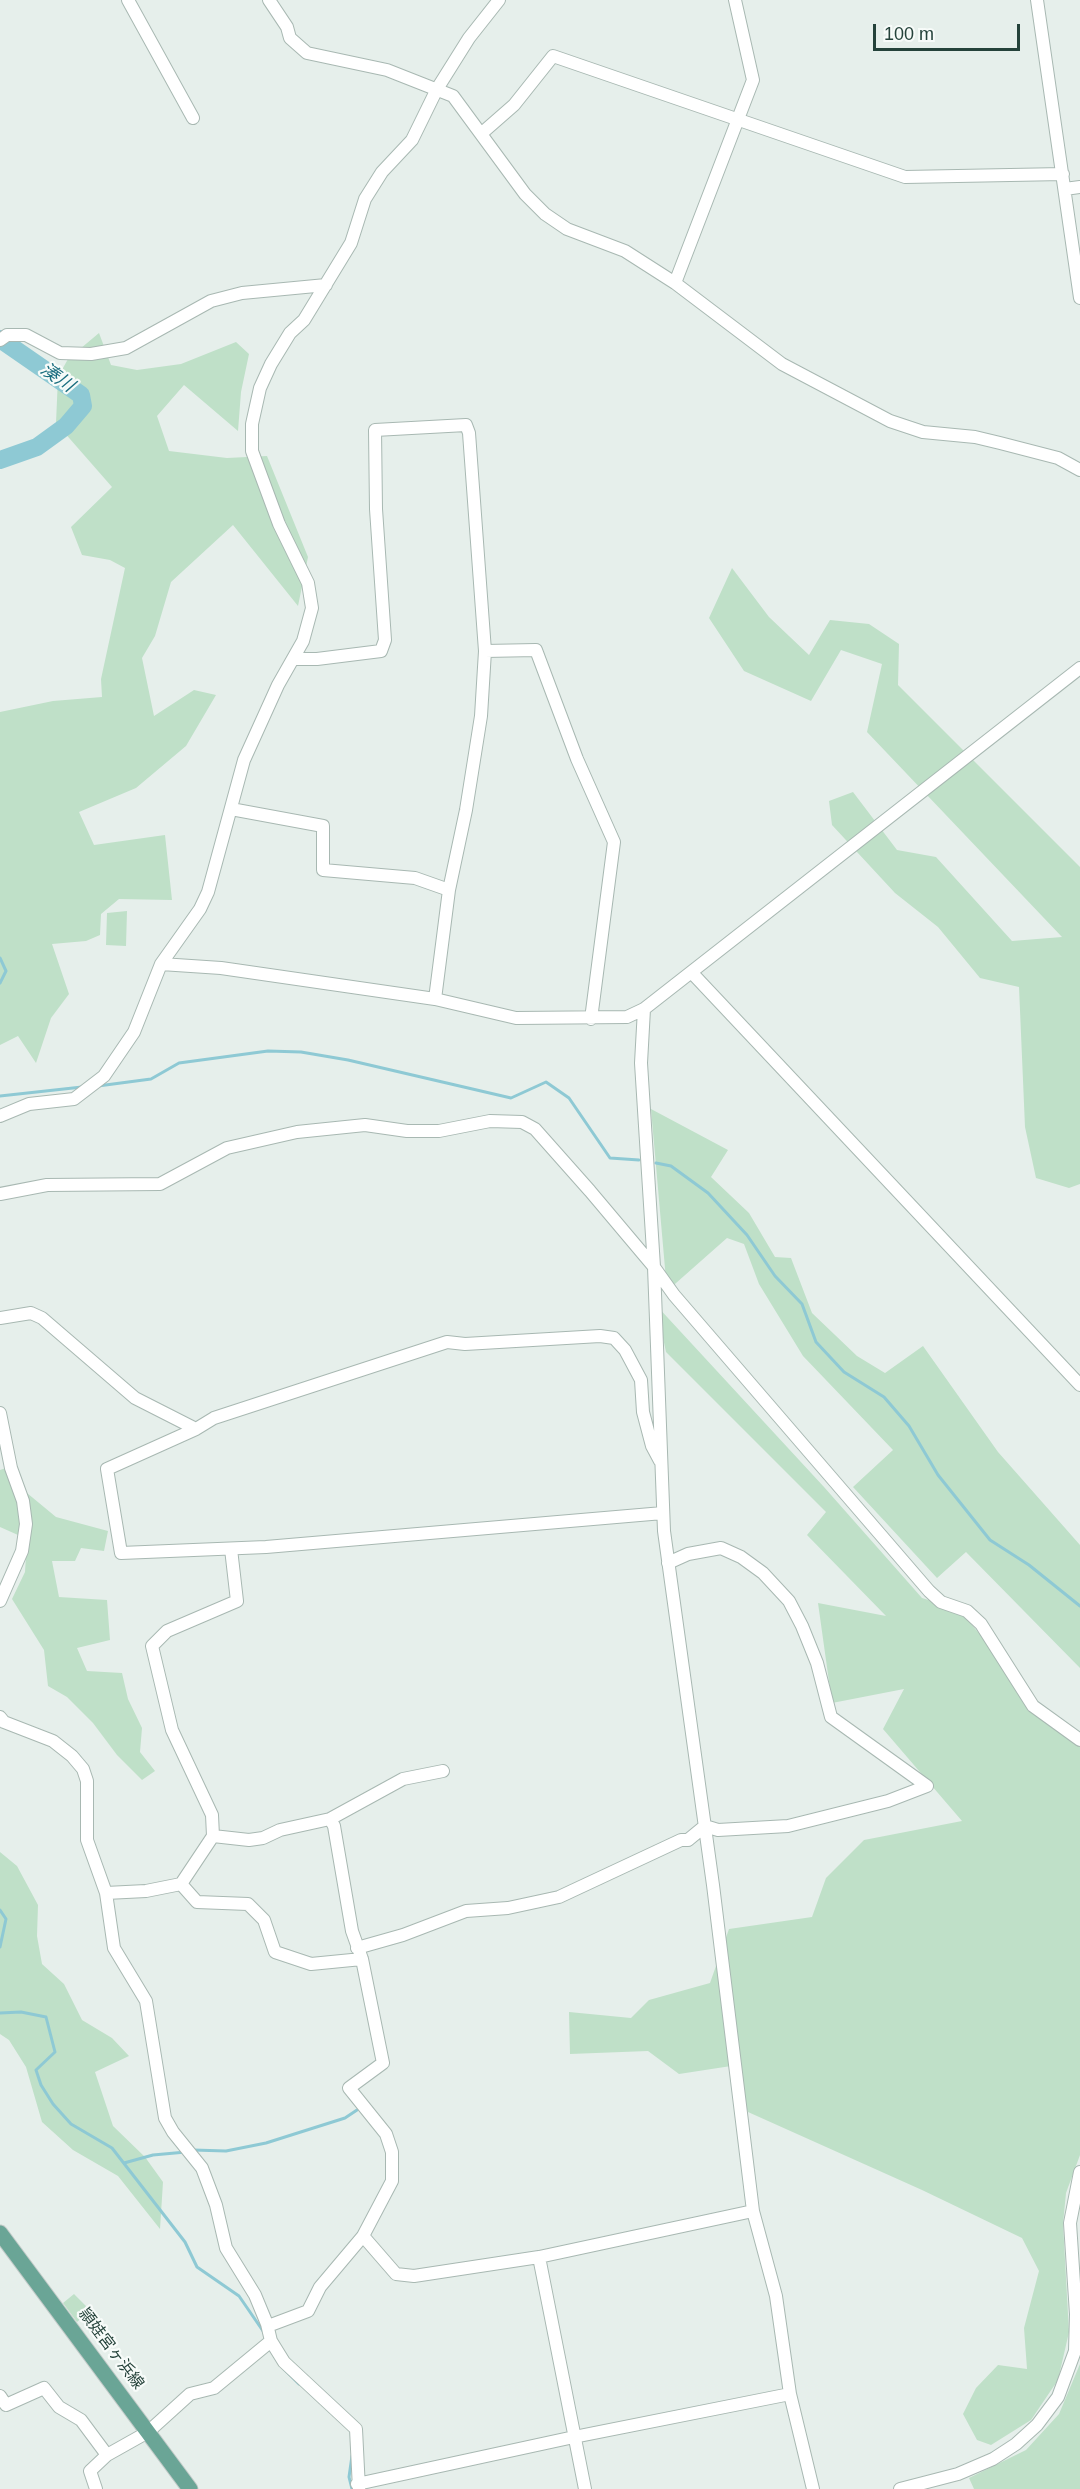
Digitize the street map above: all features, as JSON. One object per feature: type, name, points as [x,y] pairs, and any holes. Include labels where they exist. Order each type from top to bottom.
[{"type":"main road","name":"頴娃宮ヶ浜線","points":[[0,2233],[190,2489]]},
{"type":"street","points":[[128,0],[193,118]]},
{"type":"street","points":[[269,0],[290,38],[307,53],[387,70],[453,96],[525,194],[545,214],[567,229],[625,251],[675,283],[782,364],[890,421],[923,432],[975,437],[1000,443],[1058,458],[1080,470]]},
{"type":"street","points":[[0,1116],[29,1104],[74,1099],[99,1080],[134,1032],[161,964],[200,909],[208,892],[244,760],[278,685],[303,641],[312,608],[308,583],[279,524],[252,451],[252,424],[260,388],[271,364],[290,333],[304,320],[351,243],[365,199],[382,172],[412,140],[438,89],[469,38],[499,0]]},
{"type":"street","points":[[675,283],[753,80],[735,0]]},
{"type":"street","points":[[1037,0],[1080,298]]},
{"type":"street","points":[[482,133],[514,105],[553,56],[905,177],[1063,174]]},
{"type":"street","points":[[1065,189],[1080,187]]},
{"type":"street","points":[[3,338],[26,335],[60,353],[91,354],[126,348],[211,301],[242,293],[326,285]]},
{"type":"street","points":[[293,659],[317,659],[381,651],[385,640],[376,509],[375,430],[466,425],[469,433],[485,651],[481,716],[466,810],[449,890],[435,999]]},
{"type":"street","points":[[485,651],[536,650],[577,759],[614,843],[591,1019]]},
{"type":"street","points":[[161,964],[221,968],[435,999],[516,1018],[627,1017],[644,1009],[693,974],[1080,668]]},
{"type":"street","points":[[231,809],[323,826],[323,870],[415,878],[449,890]]},
{"type":"street","points":[[693,974],[1080,1385]]},
{"type":"street","points":[[644,1009],[641,1063],[654,1267],[663,1513],[753,2211],[776,2296],[790,2394],[813,2489]]},
{"type":"street","points":[[0,1194],[47,1185],[160,1184],[227,1148],[297,1132],[365,1125],[407,1131],[439,1131],[510,1119],[522,1122],[535,1129],[654,1267],[674,1295],[929,1591],[941,1602],[967,1611],[974,1617],[1033,1706],[1080,1740]]},
{"type":"street","points":[[0,1318],[31,1313],[42,1318],[135,1398],[196,1430]]},
{"type":"street","points":[[662,1463],[655,1454],[643,1412],[641,1380],[626,1350],[614,1338],[600,1336],[465,1344],[447,1342],[214,1418],[196,1430],[107,1469],[121,1553],[231,1549],[663,1513]]},
{"type":"street","points":[[0,1413],[11,1468],[23,1501],[26,1524],[22,1551],[0,1601]]},
{"type":"street","points":[[669,1563],[688,1554],[721,1548],[741,1557],[763,1573],[789,1601],[802,1626],[817,1663],[831,1717],[927,1786],[888,1801],[788,1826],[718,1830],[705,1826]]},
{"type":"street","points":[[106,1893],[146,1891],[180,1884],[213,1836],[212,1815],[172,1730],[152,1646],[166,1631],[237,1601],[231,1549]]},
{"type":"street","points":[[0,1717],[4,1722],[53,1741],[72,1756],[83,1770],[87,1781],[87,1840],[106,1893],[114,1948],[146,2001],[165,2118],[173,2133],[202,2168],[216,2205],[226,2248],[255,2295],[268,2326],[271,2341],[284,2362],[356,2429],[358,2486],[574,2437],[790,2394]]},
{"type":"street","points":[[213,1836],[249,1840],[263,1838],[280,1830],[330,1819],[403,1779],[443,1771]]},
{"type":"street","points":[[268,2326],[308,2311],[320,2287],[363,2236],[390,2186],[392,2152],[386,2134],[350,2088],[383,2063],[334,1827],[330,1819]]},
{"type":"street","points":[[180,1884],[197,1902],[248,1904],[264,1920],[275,1952],[311,1964],[359,1954],[466,1911],[508,1908],[559,1898],[681,1840],[688,1840],[705,1826]]},
{"type":"street","points":[[900,2489],[958,2474],[993,2459],[1016,2444],[1037,2425],[1058,2397],[1075,2351],[1076,2314],[1070,2223],[1080,2172]]},
{"type":"street","points":[[363,2236],[396,2274],[414,2276],[539,2257],[753,2211]]},
{"type":"street","points":[[539,2257],[585,2489]]},
{"type":"street","points":[[96,2489],[90,2471],[107,2456],[148,2432],[190,2394],[214,2388],[271,2341]]},
{"type":"street","points":[[0,2396],[6,2405],[44,2388],[59,2407],[81,2420],[107,2456]]},
{"type":"green space","points":[[99,333],[111,365],[137,370],[181,364],[236,342],[249,354],[241,392],[238,431],[184,385],[157,416],[169,451],[227,458],[267,456],[308,557],[298,606],[233,525],[171,582],[155,636],[142,658],[154,716],[194,690],[216,695],[186,746],[136,788],[79,812],[94,845],[165,835],[172,900],[119,899],[101,914],[100,935],[86,941],[52,944],[69,994],[51,1018],[36,1063],[18,1036],[0,1045],[0,712],[53,701],[102,697],[101,679],[125,568],[110,560],[82,555],[71,527],[112,487],[56,423],[58,377],[68,359]]},
{"type":"green space","points":[[732,568],[769,617],[809,655],[830,620],[869,624],[899,644],[898,685],[1080,867],[1080,1184],[1069,1188],[1036,1178],[1025,1127],[1019,987],[980,978],[938,927],[895,893],[832,825],[829,801],[853,792],[897,850],[936,857],[1012,941],[1062,937],[867,732],[882,664],[841,650],[811,701],[744,671],[709,618]]},
{"type":"green space","points":[[127,911],[126,946],[106,945],[107,913]]},
{"type":"green space","points":[[651,1109],[728,1150],[711,1177],[749,1213],[775,1257],[791,1258],[812,1313],[857,1356],[885,1373],[923,1346],[998,1452],[1080,1545],[1080,1668],[966,1552],[937,1578],[853,1487],[893,1450],[803,1356],[759,1284],[744,1244],[727,1238],[667,1291]]},
{"type":"green space","points":[[656,1305],[824,1487],[922,1598],[958,1609],[991,1647],[1029,1709],[1080,1747],[1080,2155],[1066,2193],[1063,2224],[1069,2332],[1058,2380],[1031,2420],[991,2445],[977,2440],[963,2414],[976,2388],[998,2365],[1027,2369],[1024,2328],[1039,2271],[1022,2238],[922,2190],[748,2112],[731,2066],[679,2074],[648,2051],[570,2054],[569,2012],[631,2018],[649,2000],[710,1983],[729,1929],[812,1917],[826,1878],[864,1840],[962,1821],[883,1729],[904,1689],[832,1703],[818,1603],[886,1616],[807,1535],[826,1512],[666,1352]]},
{"type":"green space","points":[[6,1468],[27,1493],[56,1517],[108,1531],[104,1551],[81,1548],[75,1561],[52,1561],[59,1597],[107,1600],[110,1640],[77,1648],[87,1671],[122,1673],[128,1699],[142,1728],[140,1752],[155,1771],[142,1780],[117,1755],[93,1723],[67,1697],[48,1686],[44,1650],[12,1599],[25,1572],[27,1539],[0,1527],[0,1470]]},
{"type":"green space","points":[[0,1852],[17,1866],[38,1905],[37,1936],[42,1964],[64,1984],[82,2020],[112,2038],[129,2056],[95,2072],[113,2126],[145,2157],[163,2182],[160,2229],[118,2176],[73,2150],[42,2122],[26,2067],[9,2040],[0,2034]]},
{"type":"green space","points":[[74,2294],[87,2307],[84,2316],[77,2322],[63,2303]]},
{"type":"green space","points":[[1080,2364],[1080,2489],[974,2489],[969,2478],[1026,2450],[1059,2414]]},
{"type":"waterway","name":"湊川","points":[[0,339],[81,395],[83,406],[66,426],[37,447],[0,460]]},
{"type":"waterway","points":[[0,958],[6,971],[0,983]]},
{"type":"waterway","points":[[98,1086],[151,1079],[179,1063],[268,1051],[301,1052],[348,1060],[511,1098],[546,1082],[569,1098],[610,1158],[639,1160]]},
{"type":"waterway","points":[[0,1096],[82,1087]]},
{"type":"waterway","points":[[656,1163],[671,1166],[708,1193],[747,1235],[775,1276],[802,1304],[816,1342],[844,1372],[884,1397],[909,1426],[938,1475],[990,1540],[1029,1565],[1080,1606]]},
{"type":"waterway","points":[[0,1910],[6,1919],[0,1947]]},
{"type":"waterway","points":[[0,2013],[21,2012],[46,2017],[55,2052],[36,2070],[41,2085],[53,2104],[71,2124],[112,2148],[185,2242],[197,2267],[239,2296],[263,2331]]},
{"type":"waterway","points":[[193,2150],[226,2151],[266,2143],[345,2118],[357,2110]]},
{"type":"waterway","points":[[124,2163],[153,2155],[186,2152]]},
{"type":"waterway","points":[[282,2367],[299,2384]]},
{"type":"waterway","points":[[352,2456],[349,2477],[352,2489]]}]
